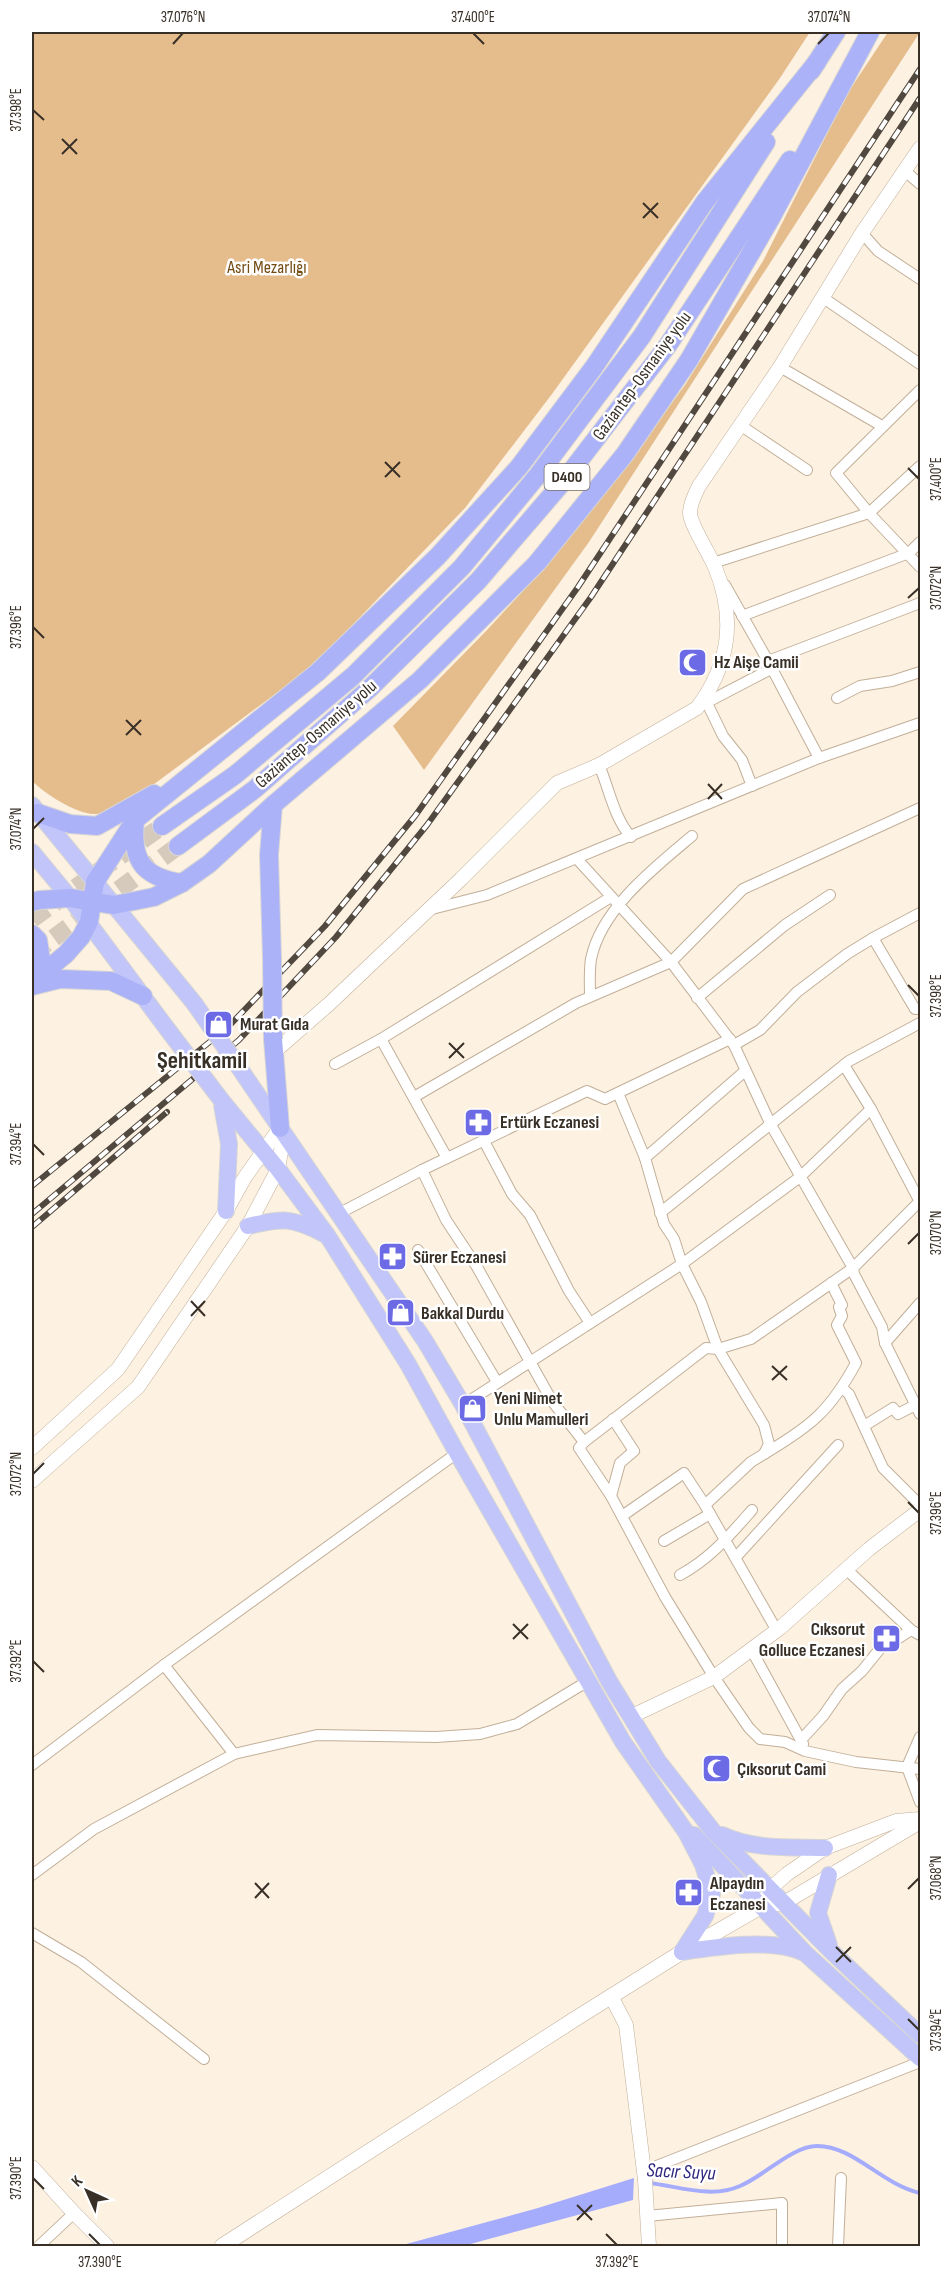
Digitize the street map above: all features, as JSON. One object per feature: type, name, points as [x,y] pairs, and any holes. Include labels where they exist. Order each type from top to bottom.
[{"type":"highway","name":"Gaziantep-Osmaniye yolu","points":[[162,826],[235,775],[353,676],[462,567],[538,476],[642,336],[836,32]]},
{"type":"highway","name":"Gaziantep-Osmaniye yolu","points":[[178,846],[255,789],[370,688],[478,581],[562,483],[668,345],[781,174],[868,32]]},
{"type":"highway","points":[[32,902],[70,898],[114,905],[153,897],[182,883],[209,864],[273,805],[429,671],[537,563],[625,454],[689,360],[771,218],[868,32]]},
{"type":"highway","points":[[32,984],[66,954],[81,937],[89,922],[95,882],[135,820],[318,672],[438,556],[519,467],[594,367],[704,203],[816,62]]},
{"type":"highway","points":[[35,809],[70,824],[97,826],[185,778]]},
{"type":"highway","points":[[273,805],[269,855],[273,1046],[280,1128]]},
{"type":"highway","points":[[135,820],[133,841],[140,862],[160,880],[182,883]]},
{"type":"highway","points":[[32,934],[38,940],[41,960],[32,976]]},
{"type":"highway","points":[[32,984],[60,979],[111,981],[143,996]]},
{"type":"main road","points":[[35,809],[194,1003],[425,1341],[463,1405],[630,1716],[658,1761],[713,1831],[832,1952],[921,2035]]},
{"type":"main road","points":[[32,852],[89,922],[222,1101],[278,1169],[327,1235],[408,1364],[623,1742],[676,1817],[703,1865],[712,1894],[705,1916],[682,1952]]},
{"type":"main road","points":[[222,1101],[229,1144],[226,1211]]},
{"type":"main road","points":[[248,1226],[277,1220],[300,1222],[327,1235]]},
{"type":"main road","points":[[676,1817],[806,1954],[921,2060]]},
{"type":"main road","points":[[713,1831],[737,1842],[763,1847],[825,1848]]},
{"type":"main road","points":[[829,1875],[818,1913],[832,1952]]},
{"type":"main road","points":[[222,2247],[611,1996],[762,1906]]},
{"type":"main road","points":[[682,1952],[728,1945],[790,1947],[806,1954]]},
{"type":"street","points":[[819,758],[714,566],[690,516],[692,502],[699,486],[780,367],[862,233],[921,148]]},
{"type":"street","points":[[904,170],[921,184]]},
{"type":"street","points":[[862,233],[878,251],[921,279]]},
{"type":"street","points":[[822,297],[921,364]]},
{"type":"street","points":[[780,367],[882,426]]},
{"type":"street","points":[[921,390],[882,426],[836,474],[869,513],[921,567]]},
{"type":"street","points":[[740,425],[807,471]]},
{"type":"street","points":[[714,566],[869,513],[921,466]]},
{"type":"street","points":[[742,616],[909,553],[921,542]]},
{"type":"street","points":[[702,705],[717,676],[725,646],[729,616],[714,566]]},
{"type":"street","points":[[768,661],[921,603]]},
{"type":"street","points":[[273,1046],[329,1004],[557,783],[599,765],[702,705],[767,671],[768,661]]},
{"type":"street","points":[[837,698],[860,686],[892,681],[921,672]]},
{"type":"street","points":[[702,705],[742,760],[752,786]]},
{"type":"street","points":[[428,910],[487,895],[819,758],[921,723]]},
{"type":"street","points":[[599,765],[623,828],[631,837]]},
{"type":"street","points":[[414,1097],[590,996],[670,963],[743,889],[921,808]]},
{"type":"street","points":[[335,1064],[615,901],[692,836]]},
{"type":"street","points":[[577,859],[670,963],[732,1042],[758,1093],[771,1125],[853,1268],[882,1327],[885,1342],[919,1409],[898,1414],[893,1408],[864,1426]]},
{"type":"street","points":[[698,998],[785,925],[830,895]]},
{"type":"street","points":[[590,996],[591,961],[597,939],[615,901]]},
{"type":"street","points":[[338,1214],[422,1170],[587,1091],[605,1099],[760,1030],[797,992],[847,954],[921,913]]},
{"type":"street","points":[[873,938],[915,1009],[921,1009]]},
{"type":"street","points":[[660,1213],[844,1065],[921,1023]]},
{"type":"street","points":[[381,1039],[447,1158]]},
{"type":"street","points":[[844,1065],[871,1109],[920,1202],[853,1268],[831,1284],[751,1338],[718,1349],[706,1348],[579,1448],[611,1496],[665,1597],[714,1677],[749,1728],[760,1739],[803,1745],[856,1762],[921,1768]]},
{"type":"street","points":[[645,1158],[745,1071]]},
{"type":"street","points":[[618,1093],[645,1158],[664,1224],[674,1239],[682,1264],[718,1349],[764,1425],[769,1444],[764,1454]]},
{"type":"street","points":[[463,1405],[682,1264],[800,1177],[871,1109]]},
{"type":"street","points":[[32,1448],[118,1369],[280,1128]]},
{"type":"street","points":[[32,1481],[138,1387],[248,1226],[278,1169],[282,1145],[280,1128]]},
{"type":"street","points":[[484,1141],[512,1194],[530,1215],[569,1291],[590,1323]]},
{"type":"street","points":[[422,1170],[446,1220],[477,1267],[552,1401],[584,1442]]},
{"type":"street","points":[[418,1250],[497,1382]]},
{"type":"street","points":[[664,1541],[708,1509],[751,1462],[801,1432],[833,1402],[856,1363],[837,1325],[843,1316],[839,1307],[842,1305],[831,1284]]},
{"type":"street","points":[[885,1342],[921,1303]]},
{"type":"street","points":[[842,1388],[849,1394],[883,1468],[921,1505]]},
{"type":"street","points":[[611,1496],[620,1463],[634,1451],[613,1419]]},
{"type":"street","points":[[736,1557],[838,1445]]},
{"type":"street","points":[[32,1765],[164,1665],[457,1453]]},
{"type":"street","points":[[622,1516],[684,1473],[708,1509],[777,1630]]},
{"type":"street","points":[[680,1575],[695,1567],[726,1540],[752,1510]]},
{"type":"street","points":[[630,1716],[714,1677],[777,1630],[869,1549],[921,1510]]},
{"type":"street","points":[[803,1745],[842,1689],[862,1671],[883,1645],[916,1632],[846,1569]]},
{"type":"street","points":[[751,1649],[803,1745]]},
{"type":"street","points":[[164,1665],[234,1754]]},
{"type":"street","points":[[32,1875],[94,1829],[234,1754],[317,1735],[436,1737],[480,1734],[518,1724],[588,1681]]},
{"type":"street","points":[[921,1737],[907,1767],[921,1802]]},
{"type":"street","points":[[762,1906],[770,1889],[825,1848],[896,1821],[921,1820]]},
{"type":"street","points":[[762,1906],[784,1903],[921,1820]]},
{"type":"street","points":[[32,1933],[81,1962],[204,2059]]},
{"type":"street","points":[[611,1996],[626,2025],[645,2175],[649,2247]]},
{"type":"street","points":[[645,2175],[921,2060]]},
{"type":"street","points":[[32,2167],[107,2247]]},
{"type":"street","points":[[838,2247],[841,2178]]},
{"type":"street","points":[[647,2216],[782,2203],[782,2247]]},
{"type":"street","points":[[39,2247],[74,2214]]},
{"type":"green space","name":"Asri Mezarlığı","points":[[32,32],[810,32],[780,78],[552,394],[465,508],[313,666],[126,805],[98,814],[78,811],[70,807],[52,797],[32,781]]},
{"type":"green space","points":[[888,32],[920,32],[589,542],[424,770],[393,726],[546,566],[614,482],[685,385],[763,261],[847,94]]},
{"type":"water","points":[[634,2178],[633,2200],[463,2246],[399,2246],[538,2208]]},
{"type":"waterway","name":"Sacır Suyu","points":[[649,2183],[706,2192],[729,2190],[749,2182],[788,2156],[807,2147],[817,2146],[843,2152],[893,2182],[920,2193]]},
{"type":"tunnel","points":[[32,919],[162,826]]},
{"type":"tunnel","points":[[32,954],[178,846]]},
{"type":"railway","points":[[32,1186],[228,1027],[325,926],[415,816],[578,587],[920,69]]},
{"type":"railway","points":[[32,1214],[239,1040],[336,937],[427,825],[591,597],[920,98]]},
{"type":"railway","points":[[32,1227],[167,1112]]},
{"type":"place","name":"Hz Aişe Camii","points":[[693,662]]},
{"type":"place","name":"Murat Gıda","points":[[219,1024]]},
{"type":"place","name":"Ertürk Eczanesi","points":[[479,1122]]},
{"type":"place","name":"Sürer Eczanesi","points":[[392,1257]]},
{"type":"place","name":"Bakkal Durdu","points":[[400,1313]]},
{"type":"place","name":"Yeni Nimet Unlu Mamulleri","points":[[473,1408]]},
{"type":"place","name":"Cıksorut Golluce Eczanesi","points":[[886,1639]]},
{"type":"place","name":"Çıksorut Cami","points":[[716,1769]]},
{"type":"place","name":"Alpaydın Eczanesi","points":[[689,1893]]},
{"type":"district","name":"Şehitkamil","points":[[202,1060]]}]
